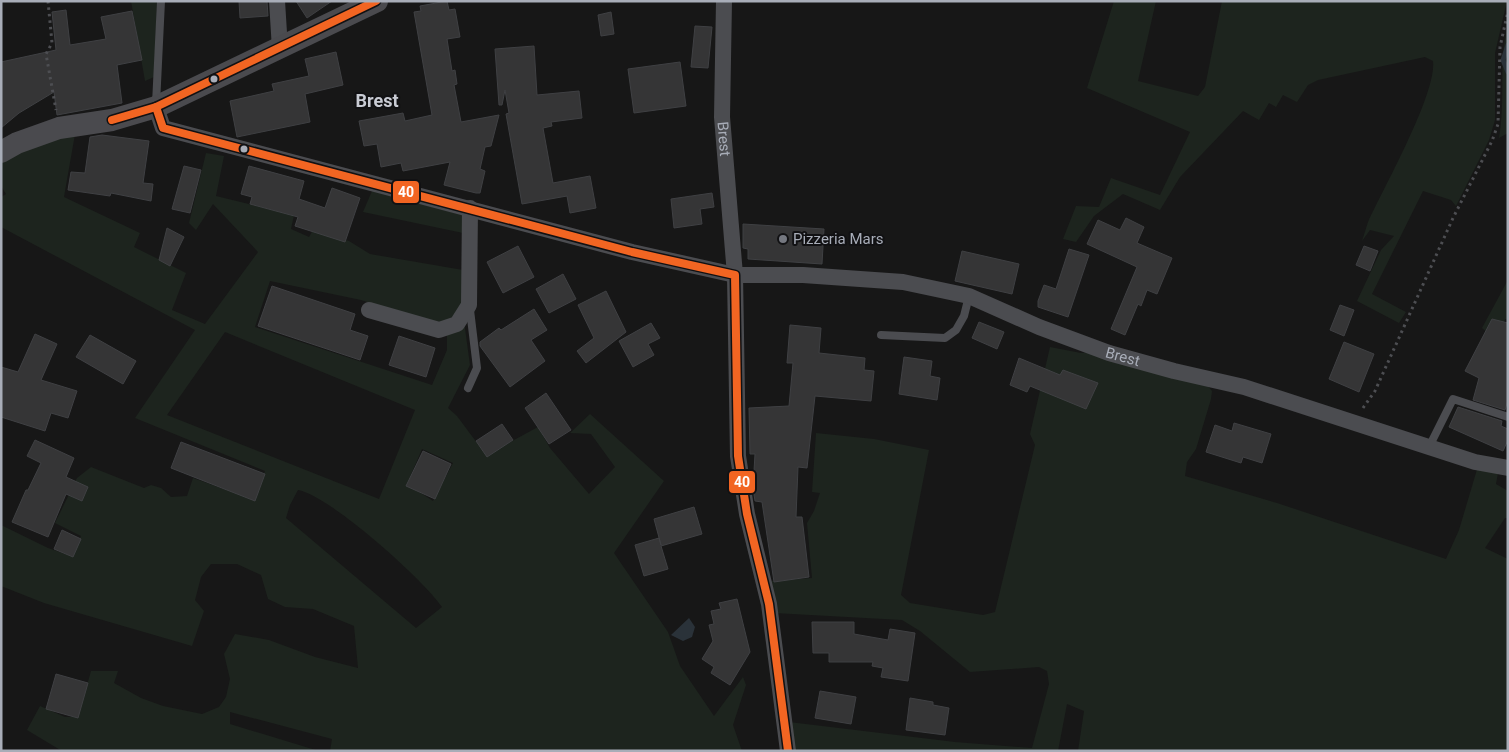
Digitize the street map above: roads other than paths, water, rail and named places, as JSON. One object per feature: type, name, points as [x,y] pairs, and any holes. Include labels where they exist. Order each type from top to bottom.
[{"type":"street","points":[[277,1],[280,49]]},
{"type":"street","points":[[1,152],[16,143],[58,128],[112,120],[156,107],[377,1]]},
{"type":"street","name":"Brest","points":[[724,1],[722,116],[735,275]]},
{"type":"street","name":"Brest","points":[[156,107],[163,128],[632,252],[735,275],[803,275],[903,282],[969,296],[1039,327],[1109,353],[1174,372],[1244,387],[1349,419],[1475,462],[1508,468]]},
{"type":"street","points":[[369,310],[439,330],[458,324],[469,305],[470,208]]},
{"type":"street","points":[[735,275],[738,456],[747,514],[769,604],[788,751]]},
{"type":"lane","points":[[156,107],[161,1]]},
{"type":"lane","points":[[881,335],[945,338],[956,330],[964,316],[969,296]]},
{"type":"lane","points":[[468,388],[477,368],[469,305]]},
{"type":"lane","points":[[1429,447],[1453,399],[1508,417]]},
{"type":"waterway","points":[[1508,45],[1503,60],[1508,72]]},
{"type":"place","name":"Pizzeria Mars","points":[[783,239]]},
{"type":"district","name":"Brest","points":[[377,101]]}]
